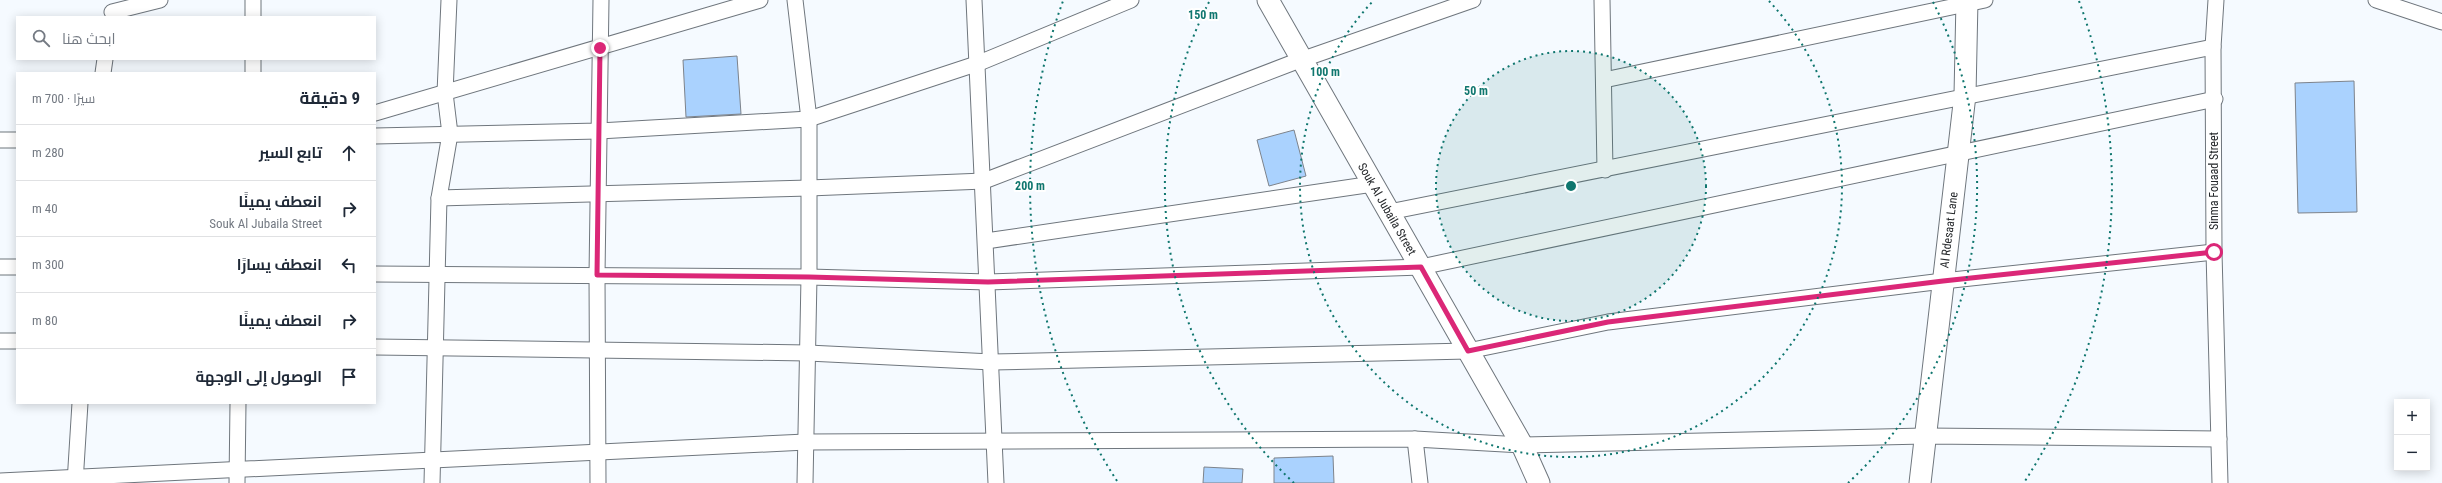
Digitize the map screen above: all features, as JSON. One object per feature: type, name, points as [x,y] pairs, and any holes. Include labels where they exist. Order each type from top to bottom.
[{"type":"street","points":[[114,10],[160,0]]},
{"type":"street","points":[[253,16],[254,0]]},
{"type":"street","points":[[432,483],[436,349],[435,274],[438,198],[450,134],[445,93],[449,0]]},
{"type":"street","points":[[598,483],[597,275],[601,0]]},
{"type":"street","points":[[376,113],[760,0]]},
{"type":"street","points":[[795,0],[808,120],[809,277],[805,483]]},
{"type":"street","points":[[974,0],[979,63],[996,483]]},
{"type":"street","points":[[376,136],[599,131],[808,120],[979,63],[1131,0]]},
{"type":"street","name":"Souk Al Jubaila Street","points":[[1268,0],[1522,445],[1539,483]]},
{"type":"street","points":[[438,198],[809,188],[984,180],[1302,60],[1473,0]]},
{"type":"street","points":[[1602,0],[1605,170]]},
{"type":"street","name":"Sinma Fouaad Street","points":[[2216,0],[2213,47],[2215,99],[2214,252],[2220,483]]},
{"type":"street","points":[[2376,0],[2442,22]]},
{"type":"street","points":[[1604,80],[1973,1]]},
{"type":"street","name":"Al Rdesaat Lane","points":[[1920,483],[1965,95],[1973,1]]},
{"type":"street","points":[[1389,212],[1605,170],[1965,95],[2213,47]]},
{"type":"street","points":[[102,72],[105,60]]},
{"type":"street","points":[[253,60],[253,72]]},
{"type":"street","points":[[376,274],[809,277],[988,282],[1421,267],[2215,99]]},
{"type":"street","points":[[0,140],[16,140]]},
{"type":"street","points":[[986,241],[1373,184]]},
{"type":"street","points":[[376,347],[808,353],[992,362],[1468,351],[1608,322],[1943,281],[2214,252]]},
{"type":"street","points":[[0,267],[16,267]]},
{"type":"street","points":[[0,341],[16,341]]},
{"type":"street","points":[[76,480],[80,404]]},
{"type":"street","points":[[237,476],[238,404]]},
{"type":"street","points":[[0,481],[237,476],[432,460],[806,442],[995,439],[1415,439],[1522,445],[1925,436],[2219,439]]},
{"type":"street","points":[[1415,439],[1420,483]]},
{"type":"building","points":[[737,56],[741,114],[686,117],[683,60]]},
{"type":"building","points":[[2354,81],[2357,212],[2298,213],[2295,83]]},
{"type":"building","points":[[1294,130],[1306,176],[1269,186],[1257,140]]},
{"type":"building","points":[[1333,456],[1334,483],[1274,483],[1274,458]]},
{"type":"building","points":[[1204,467],[1243,469],[1242,483],[1203,483]]},
{"type":"route","points":[[600,48],[597,275],[809,277],[988,282],[1421,267],[1468,351],[1608,322],[1943,281],[2214,252]]}]
